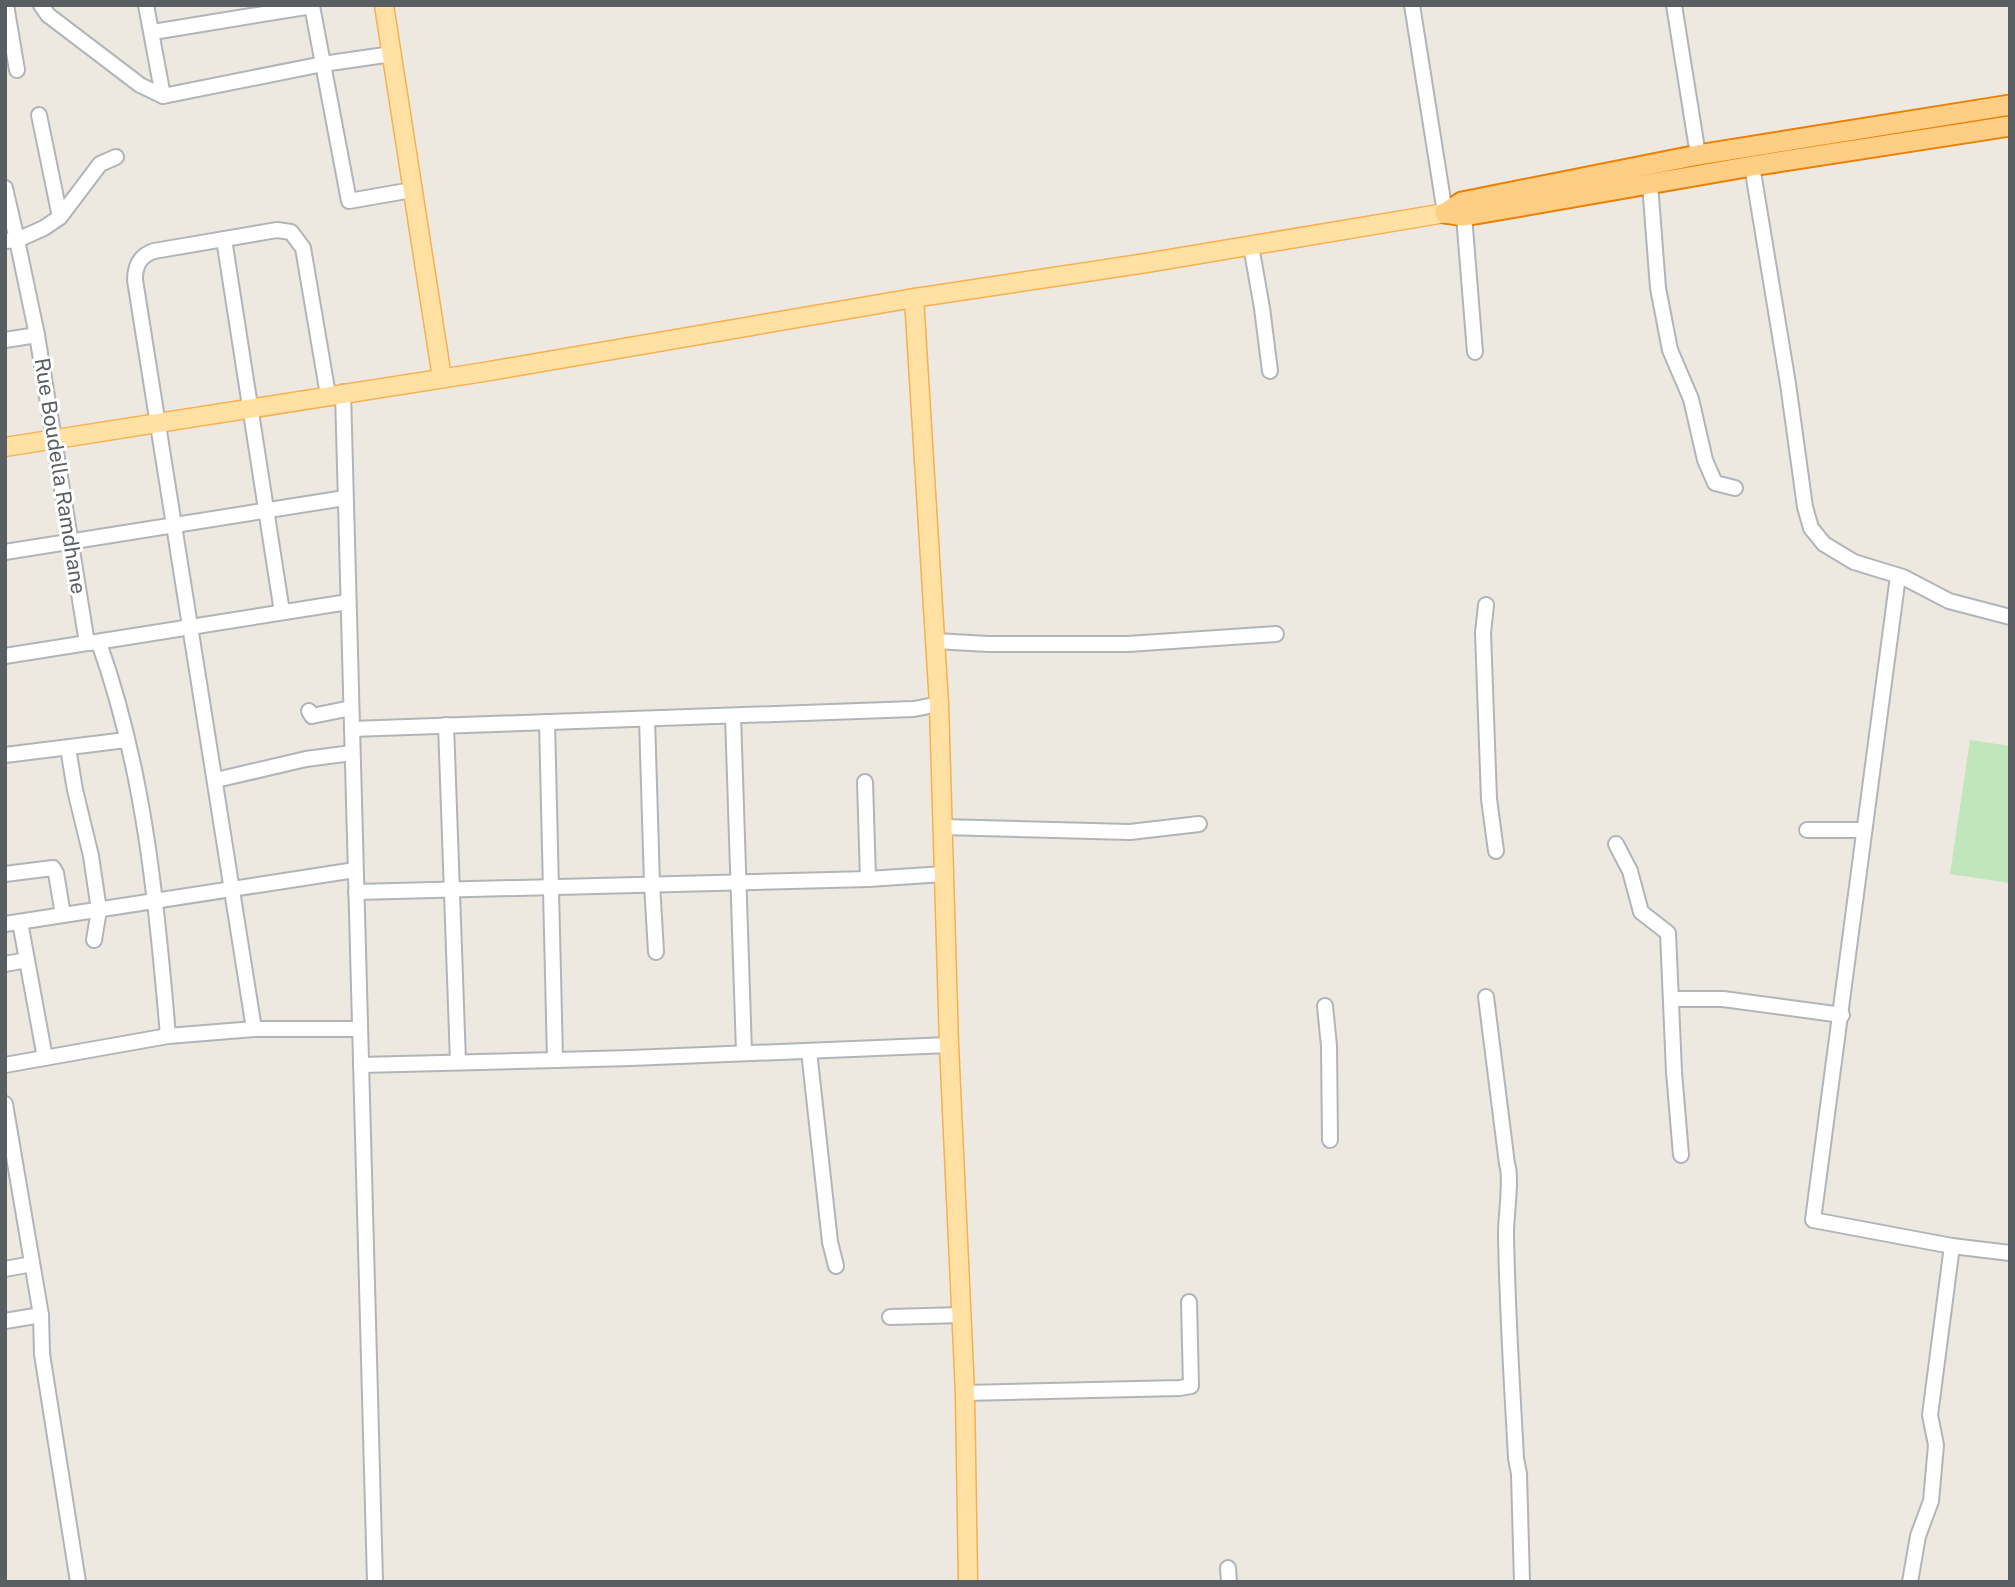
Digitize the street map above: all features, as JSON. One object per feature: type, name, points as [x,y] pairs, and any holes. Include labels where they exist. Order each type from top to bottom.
[{"type":"highway","points":[[1455,214],[1462,202],[1698,155],[2010,105]]},
{"type":"highway","points":[[1455,214],[2010,126]]},
{"type":"main road","points":[[384,5],[442,378]]},
{"type":"main road","points":[[5,447],[442,378],[914,298],[1455,214]]},
{"type":"main road","points":[[914,298],[939,704],[949,1045],[965,1393],[968,1582]]},
{"type":"street","points":[[6,5],[17,70]]},
{"type":"street","points":[[41,5],[48,15],[81,41],[140,85],[163,96],[323,64],[392,54]]},
{"type":"street","points":[[146,5],[163,96]]},
{"type":"street","points":[[1412,5],[1455,214],[1475,352]]},
{"type":"street","points":[[1674,5],[1698,155]]},
{"type":"street","points":[[153,32],[312,6],[349,201],[412,190]]},
{"type":"street","points":[[39,115],[60,217]]},
{"type":"street","points":[[11,241],[44,228],[60,217],[100,164],[116,157]]},
{"type":"street","points":[[1752,166],[1788,384],[1805,508],[1811,528],[1824,544],[1854,562],[1898,576],[1949,601],[2010,617]]},
{"type":"street","points":[[1650,184],[1658,288],[1670,350],[1691,399],[1705,460],[1715,483],[1735,488]]},
{"type":"street","name":"Rue Boudella Ramdhane","points":[[5,188],[11,241],[37,335],[71,541],[93,643],[110,673],[146,829],[168,1036]]},
{"type":"street","points":[[254,1029],[135,280],[137,264],[141,257],[154,251],[277,230],[291,232],[303,248],[335,394],[345,498],[375,1582]]},
{"type":"street","points":[[224,239],[282,612]]},
{"type":"street","points":[[1251,246],[1270,372]]},
{"type":"street","points":[[5,340],[37,335]]},
{"type":"street","points":[[5,552],[345,498]]},
{"type":"street","points":[[1898,576],[1813,1220],[1952,1246],[2010,1253]]},
{"type":"street","points":[[5,656],[348,602]]},
{"type":"street","points":[[1486,605],[1483,633],[1489,799],[1496,851]]},
{"type":"street","points":[[935,641],[988,645],[1129,644],[1276,634]]},
{"type":"street","points":[[352,729],[914,709],[939,704]]},
{"type":"street","points":[[309,711],[312,716],[351,708]]},
{"type":"street","points":[[733,716],[744,1052]]},
{"type":"street","points":[[648,719],[656,952]]},
{"type":"street","points":[[547,722],[553,886],[555,1059]]},
{"type":"street","points":[[446,725],[458,1062]]},
{"type":"street","points":[[5,755],[126,740]]},
{"type":"street","points":[[68,748],[91,856],[99,910],[94,940]]},
{"type":"street","points":[[216,780],[306,759],[352,753]]},
{"type":"street","points":[[865,782],[868,880]]},
{"type":"street","points":[[943,827],[1130,832],[1199,824]]},
{"type":"street","points":[[1807,830],[1863,830]]},
{"type":"street","points":[[1616,844],[1629,871],[1641,912],[1668,933],[1674,1072],[1681,1155]]},
{"type":"street","points":[[5,874],[52,868],[56,873],[63,915]]},
{"type":"street","points":[[45,1058],[27,960],[13,923],[355,870]]},
{"type":"street","points":[[356,892],[868,880],[944,874]]},
{"type":"street","points":[[5,964],[27,960]]},
{"type":"street","points":[[1486,997],[1510,1172],[1506,1232],[1522,1582]]},
{"type":"street","points":[[1671,999],[1723,999],[1842,1015]]},
{"type":"street","points":[[1325,1006],[1329,1046],[1330,1140]]},
{"type":"street","points":[[5,1065],[168,1036],[254,1029],[360,1029]]},
{"type":"street","points":[[361,1065],[949,1045]]},
{"type":"street","points":[[809,1051],[830,1242],[836,1266]]},
{"type":"street","points":[[5,1104],[41,1315],[42,1354],[78,1582]]},
{"type":"street","points":[[1910,1582],[1918,1536],[1931,1502],[1936,1445],[1930,1415],[1952,1246]]},
{"type":"street","points":[[5,1269],[32,1264]]},
{"type":"street","points":[[965,1393],[1191,1386],[1189,1302]]},
{"type":"street","points":[[5,1321],[41,1315]]},
{"type":"street","points":[[890,1317],[962,1315]]},
{"type":"green space","points":[[1970,740],[2010,746],[2010,883],[1950,874]]}]
